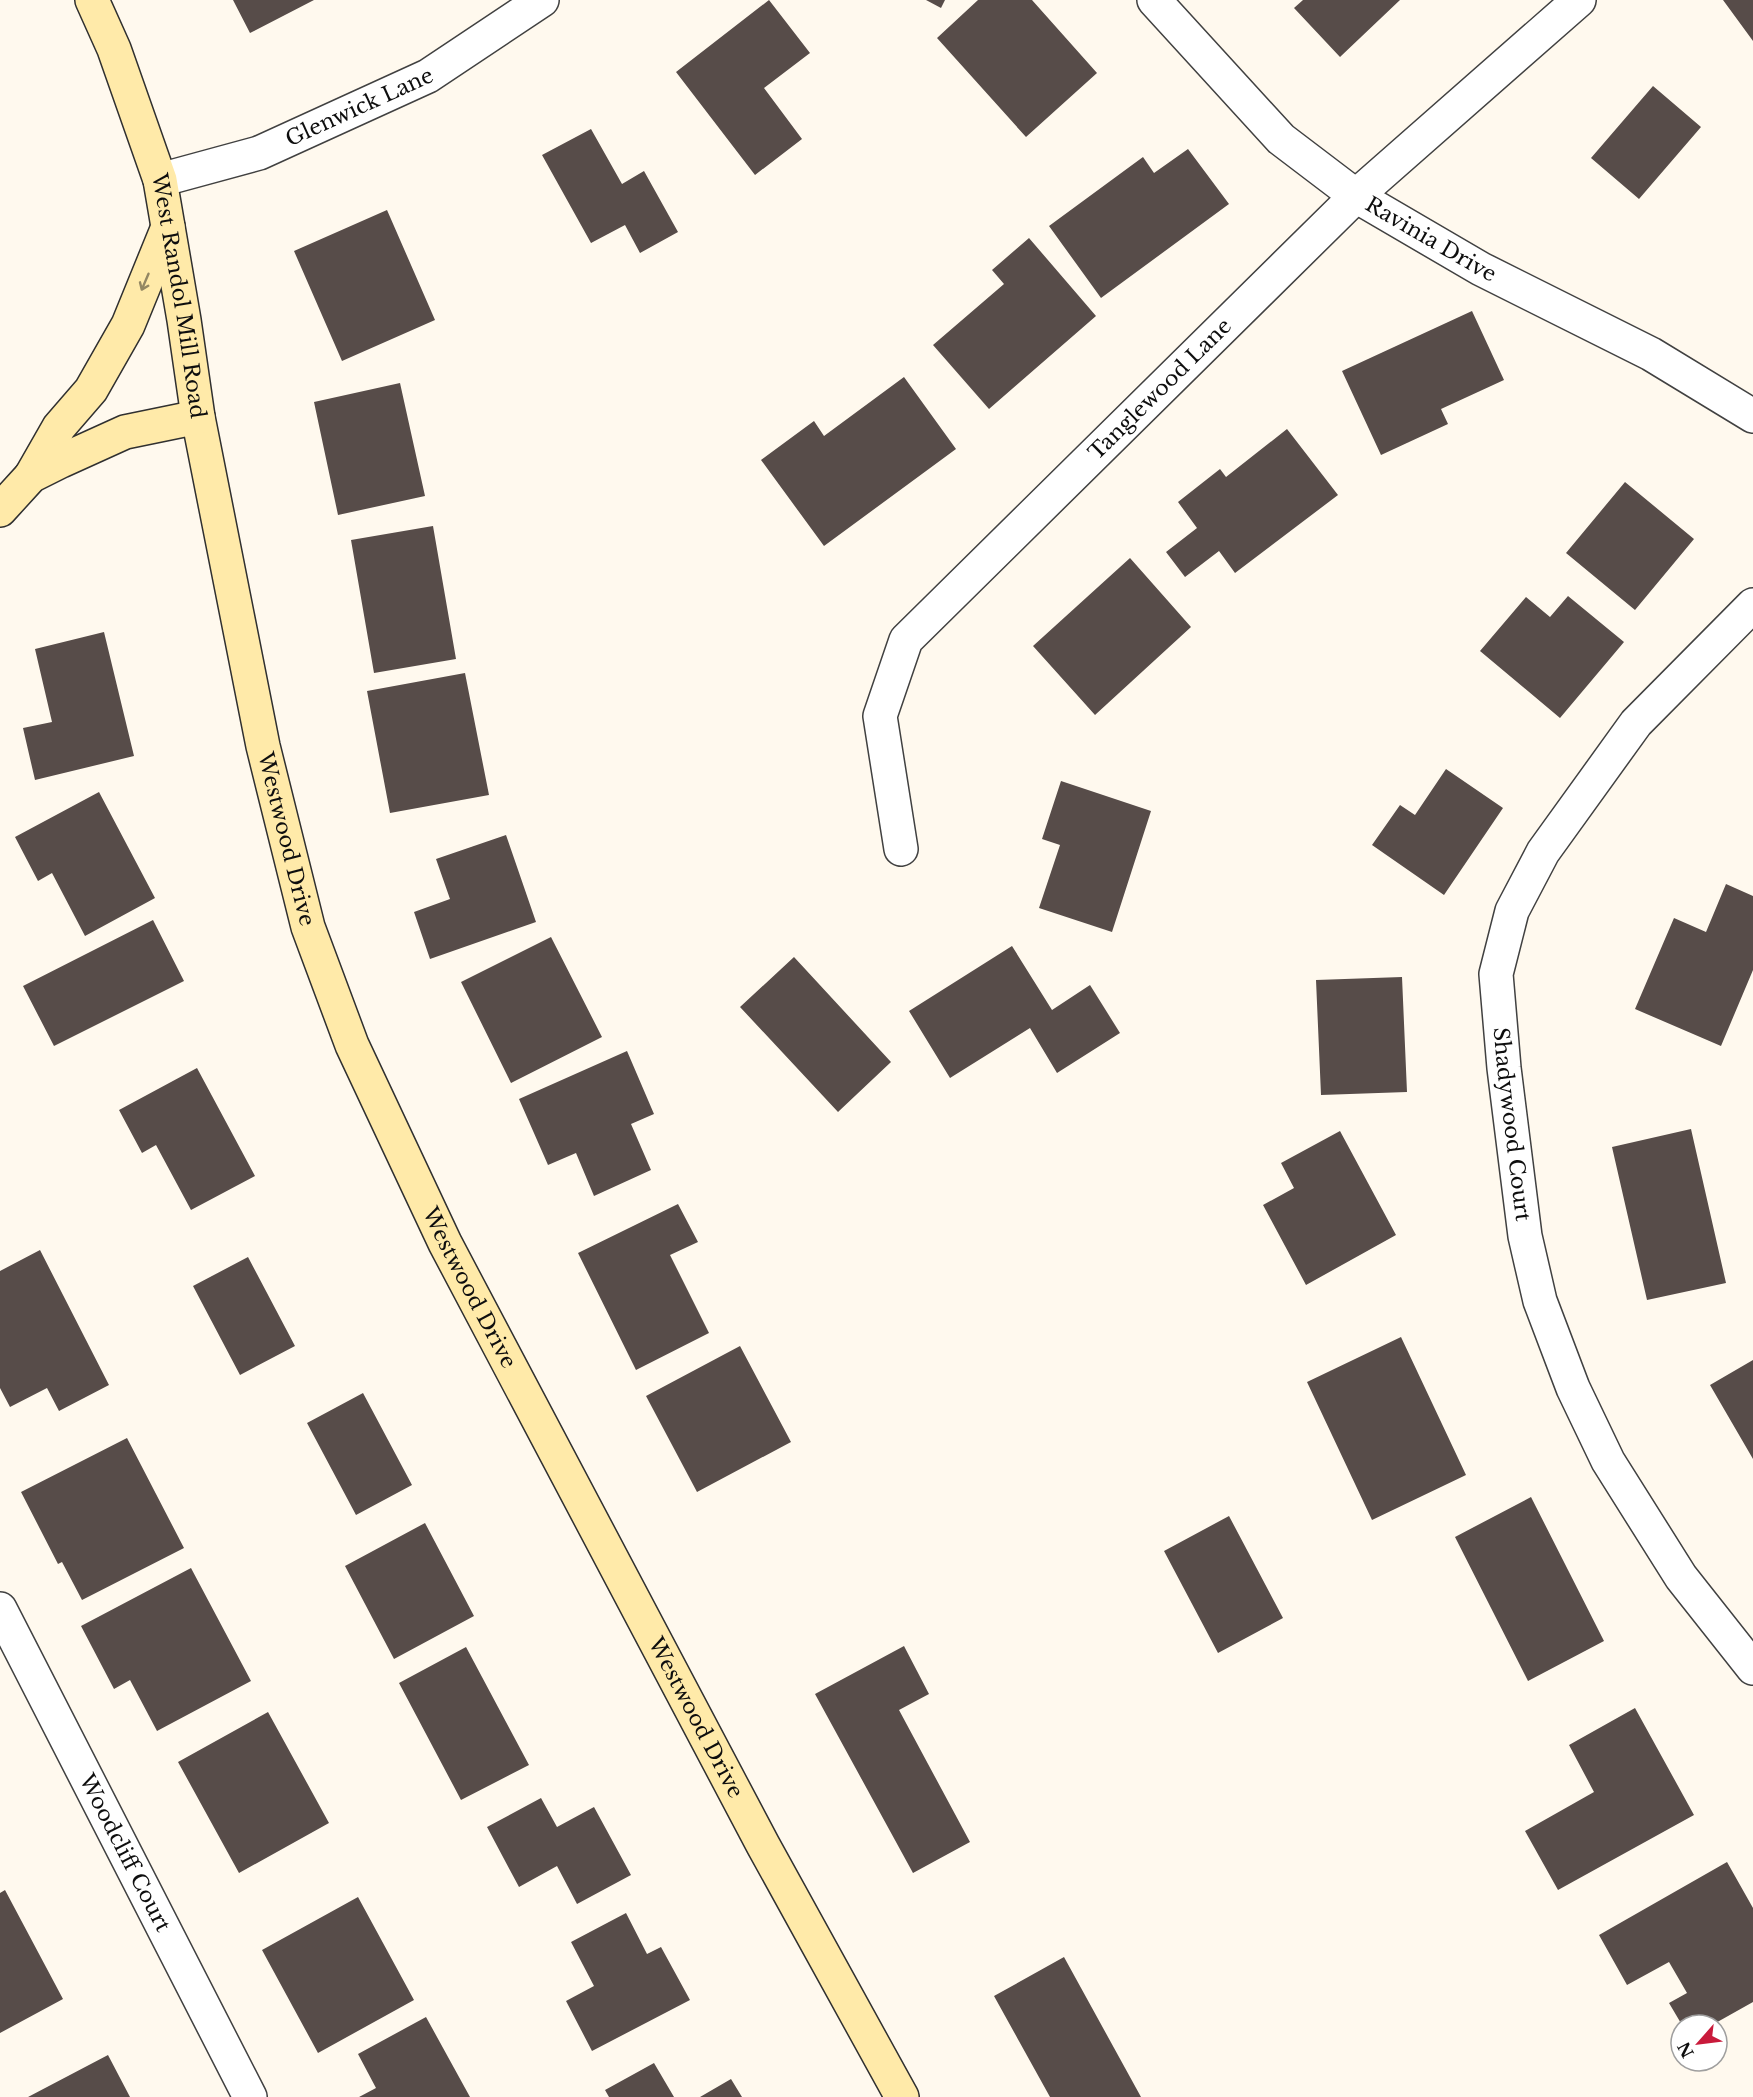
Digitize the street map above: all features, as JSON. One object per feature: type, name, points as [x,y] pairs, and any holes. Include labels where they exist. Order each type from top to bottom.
[{"type":"street","name":"West Randol Mill Road","points":[[0,510],[31,476],[125,432],[198,417],[160,180],[114,49],[92,0]]},
{"type":"street","name":"Glenwick Lane","points":[[160,180],[259,153],[428,76],[542,0]]},
{"type":"street","name":"Ravinia Drive","points":[[1154,0],[1281,139],[1356,196],[1481,269],[1651,354],[1753,416]]},
{"type":"street","name":"Tanglewood Lane","points":[[901,849],[880,716],[906,640],[1356,196],[1579,0]]},
{"type":"street","points":[[31,476],[59,427],[90,390],[128,325],[168,228]]},
{"type":"street","name":"Westwood Drive","points":[[198,417],[263,746],[274,791],[308,927],[352,1045],[445,1243],[757,1834],[902,2097]]},
{"type":"street","name":"Shadywood Court","points":[[1753,605],[1636,723],[1543,852],[1512,911],[1496,974],[1504,1068],[1526,1236],[1540,1302],[1573,1388],[1608,1461],[1681,1577],[1753,1668]]},
{"type":"street","name":"Woodcliff Court","points":[[0,1609],[250,2097]]},
{"type":"building","points":[[233,0],[314,0],[250,33]]},
{"type":"building","points":[[769,0],[810,53],[764,88],[802,139],[755,175],[676,72]]},
{"type":"building","points":[[926,0],[945,0],[941,8]]},
{"type":"building","points":[[978,0],[1032,0],[1097,73],[1026,137],[937,38]]},
{"type":"building","points":[[1303,0],[1400,0],[1340,57],[1294,8]]},
{"type":"building","points":[[1723,0],[1753,0],[1753,41]]},
{"type":"building","points":[[1653,86],[1701,127],[1639,199],[1591,158]]},
{"type":"building","points":[[591,129],[622,184],[644,171],[678,232],[640,253],[625,225],[591,243],[542,155]]},
{"type":"building","points":[[1188,149],[1229,204],[1101,298],[1049,226],[1143,157],[1154,173]]},
{"type":"building","points":[[387,210],[435,320],[342,361],[294,251]]},
{"type":"building","points":[[1029,238],[1096,316],[989,409],[933,345],[1004,284],[992,270]]},
{"type":"building","points":[[1472,311],[1504,380],[1441,409],[1448,424],[1381,455],[1342,371]]},
{"type":"building","points":[[904,377],[956,449],[824,546],[761,460],[814,421],[824,436]]},
{"type":"building","points":[[400,383],[425,496],[338,515],[314,402]]},
{"type":"building","points":[[1287,429],[1338,495],[1235,573],[1219,551],[1185,577],[1166,552],[1197,528],[1178,502],[1220,469],[1226,477]]},
{"type":"building","points":[[1625,482],[1694,539],[1635,610],[1566,553]]},
{"type":"building","points":[[433,526],[456,659],[374,673],[351,540]]},
{"type":"building","points":[[1130,558],[1191,627],[1095,715],[1033,646]]},
{"type":"building","points":[[1568,596],[1624,642],[1560,718],[1480,651],[1526,597],[1550,617]]},
{"type":"building","points":[[104,632],[134,756],[35,780],[23,728],[52,722],[35,649]]},
{"type":"building","points":[[465,673],[489,795],[390,813],[367,691]]},
{"type":"building","points":[[1446,769],[1503,808],[1444,895],[1372,845],[1400,805],[1415,815]]},
{"type":"building","points":[[1061,781],[1151,811],[1112,932],[1039,908],[1060,845],[1042,839]]},
{"type":"building","points":[[99,792],[155,898],[85,936],[52,873],[38,881],[15,837]]},
{"type":"building","points":[[506,835],[536,922],[430,959],[414,912],[450,899],[436,859]]},
{"type":"building","points":[[1726,884],[1753,896],[1753,970],[1721,1046],[1635,1009],[1674,918],[1706,932]]},
{"type":"building","points":[[153,920],[184,981],[54,1046],[23,986]]},
{"type":"building","points":[[551,937],[602,1037],[511,1083],[461,982]]},
{"type":"building","points":[[1012,946],[1052,1010],[1090,985],[1120,1033],[1057,1073],[1030,1028],[950,1078],[909,1011]]},
{"type":"building","points":[[794,957],[891,1062],[838,1112],[740,1007]]},
{"type":"building","points":[[1402,977],[1407,1092],[1321,1095],[1316,980]]},
{"type":"building","points":[[627,1051],[654,1114],[631,1124],[651,1170],[594,1196],[576,1153],[548,1165],[519,1099]]},
{"type":"building","points":[[197,1068],[255,1176],[191,1210],[156,1145],[142,1153],[119,1110]]},
{"type":"building","points":[[1691,1129],[1726,1283],[1647,1300],[1612,1147]]},
{"type":"building","points":[[1340,1131],[1396,1235],[1306,1285],[1263,1205],[1294,1188],[1281,1163]]},
{"type":"building","points":[[678,1204],[698,1242],[670,1255],[709,1333],[636,1370],[578,1253]]},
{"type":"building","points":[[40,1250],[109,1385],[59,1411],[47,1388],[10,1407],[0,1388],[0,1271]]},
{"type":"building","points":[[248,1257],[295,1346],[240,1375],[193,1286]]},
{"type":"building","points":[[1401,1337],[1466,1475],[1372,1520],[1307,1382]]},
{"type":"building","points":[[740,1346],[791,1442],[697,1492],[646,1396]]},
{"type":"building","points":[[1753,1360],[1753,1459],[1710,1385]]},
{"type":"building","points":[[363,1393],[412,1485],[356,1515],[307,1423]]},
{"type":"building","points":[[127,1438],[184,1548],[82,1600],[62,1562],[58,1564],[21,1492]]},
{"type":"building","points":[[1531,1497],[1604,1641],[1528,1681],[1455,1537]]},
{"type":"building","points":[[1229,1516],[1283,1618],[1218,1653],[1164,1551]]},
{"type":"building","points":[[425,1523],[474,1616],[394,1659],[345,1566]]},
{"type":"building","points":[[191,1568],[251,1681],[157,1731],[130,1680],[114,1689],[81,1626]]},
{"type":"building","points":[[904,1646],[929,1694],[899,1710],[970,1842],[913,1873],[815,1694]]},
{"type":"building","points":[[466,1647],[529,1765],[461,1800],[399,1683]]},
{"type":"building","points":[[1635,1708],[1694,1815],[1558,1890],[1525,1831],[1594,1792],[1569,1745]]},
{"type":"building","points":[[268,1712],[329,1823],[239,1873],[178,1762]]},
{"type":"building","points":[[541,1798],[557,1827],[594,1807],[631,1875],[577,1904],[557,1866],[519,1887],[487,1827]]},
{"type":"building","points":[[1727,1862],[1753,1908],[1753,2002],[1729,2015],[1729,2013],[1675,2013],[1669,2003],[1687,1993],[1669,1962],[1627,1985],[1599,1935]]},
{"type":"building","points":[[5,1890],[63,1999],[0,2033],[0,1893]]},
{"type":"building","points":[[358,1897],[414,2000],[318,2053],[262,1950]]},
{"type":"building","points":[[626,1913],[647,1954],[661,1947],[690,2000],[592,2051],[566,2001],[594,1986],[571,1942]]},
{"type":"building","points":[[1064,1957],[1141,2097],[1050,2097],[994,1996]]},
{"type":"building","points":[[426,2017],[470,2097],[359,2097],[376,2088],[358,2054]]},
{"type":"building","points":[[108,2055],[130,2097],[28,2097]]},
{"type":"building","points":[[654,2063],[674,2097],[609,2097],[605,2090]]},
{"type":"building","points":[[731,2079],[742,2097],[700,2097]]}]
